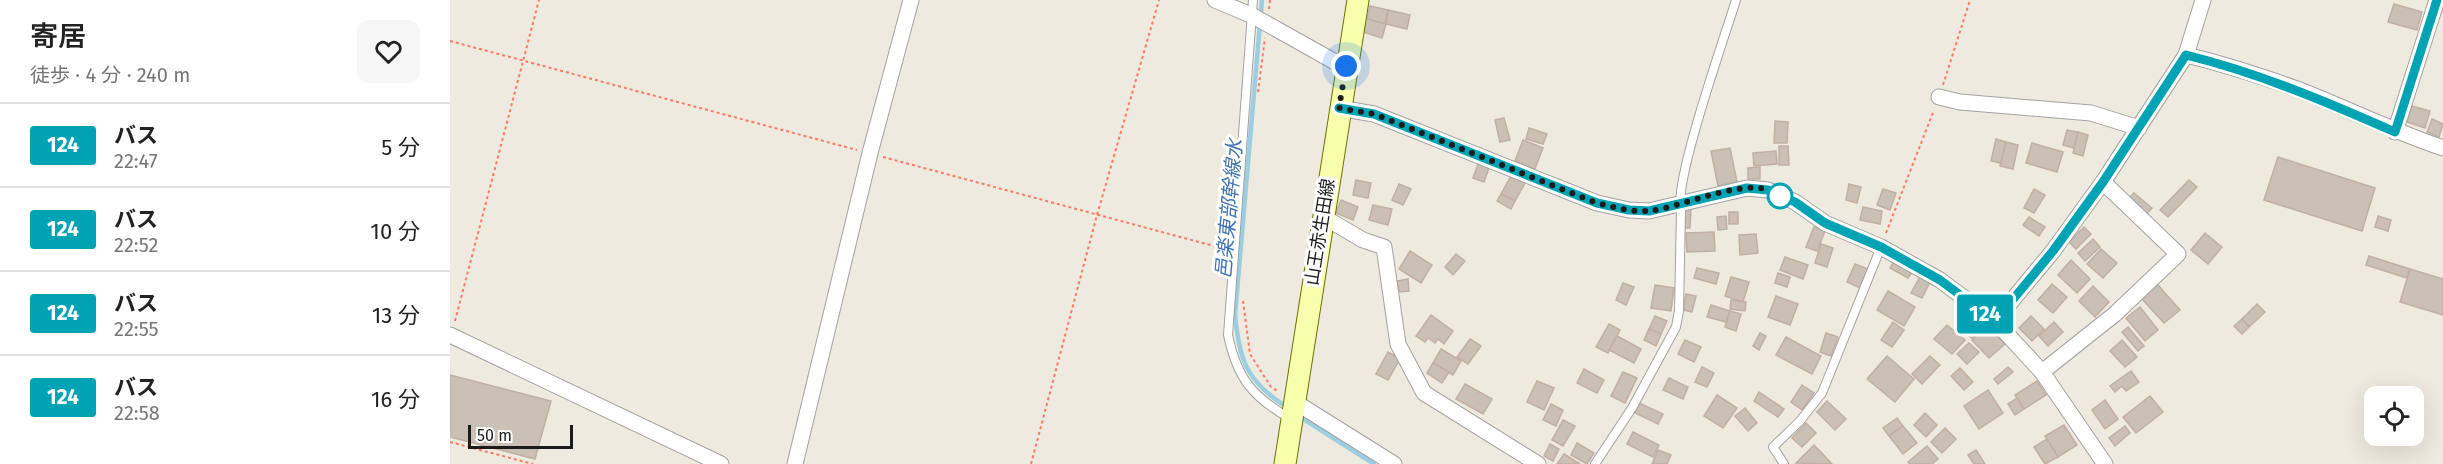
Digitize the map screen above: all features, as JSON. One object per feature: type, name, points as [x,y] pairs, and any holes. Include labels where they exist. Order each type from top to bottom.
[{"type":"main road","name":"山王赤生田線","points":[[1285,464],[1322,216],[1358,0]]},
{"type":"street","points":[[795,464],[870,153],[911,0]]},
{"type":"street","points":[[1215,0],[1260,20],[1346,66]]},
{"type":"street","points":[[1995,321],[2053,251],[2139,128],[2186,55],[2204,0]]},
{"type":"street","points":[[2395,132],[2437,0]]},
{"type":"street","points":[[2186,55],[2297,89],[2395,132],[2443,148]]},
{"type":"street","points":[[1939,96],[1960,102],[2091,113],[2139,128]]},
{"type":"street","points":[[1339,108],[1374,114],[1597,203],[1629,210],[1649,211],[1747,188],[1768,190],[1795,202],[1825,223],[1881,247],[1940,280],[1995,321],[2042,372],[2105,464]]},
{"type":"street","points":[[2042,372],[2115,314],[2178,254],[2103,182]]},
{"type":"street","points":[[1322,216],[1363,240],[1384,248],[1398,344],[1424,393],[1538,464]]},
{"type":"street","points":[[450,335],[721,464]]},
{"type":"street","points":[[1293,411],[1394,464]]},
{"type":"lane","points":[[1253,0],[1260,20],[1234,251],[1228,335],[1233,359],[1240,375],[1254,392],[1278,412],[1293,411]]},
{"type":"lane","points":[[1595,464],[1632,408],[1676,327],[1679,203],[1687,161],[1736,0]]},
{"type":"lane","points":[[1784,464],[1773,447],[1800,421],[1822,393],[1881,247]]},
{"type":"path","points":[[450,335],[539,0]]},
{"type":"path","points":[[1031,464],[1097,215],[1159,0]]},
{"type":"path","points":[[1257,100],[1260,20],[1270,0]]},
{"type":"path","points":[[1881,247],[1939,96],[1970,0]]},
{"type":"path","points":[[450,41],[1234,251]]},
{"type":"path","points":[[1242,297],[1250,354],[1271,387],[1293,411]]},
{"type":"path","points":[[450,442],[533,464]]},
{"type":"building","points":[[2394,4],[2422,12],[2417,30],[2388,22]]},
{"type":"building","points":[[1370,6],[1388,10],[1385,24],[1367,19]]},
{"type":"building","points":[[1388,10],[1410,15],[1407,29],[1386,24]]},
{"type":"building","points":[[1364,18],[1386,24],[1382,38],[1360,31]]},
{"type":"building","points":[[2412,106],[2430,111],[2425,128],[2407,122]]},
{"type":"building","points":[[1504,118],[1510,140],[1500,142],[1495,120]]},
{"type":"building","points":[[2432,119],[2443,124],[2439,137],[2427,132]]},
{"type":"building","points":[[1775,121],[1788,122],[1787,143],[1774,143]]},
{"type":"building","points":[[1529,128],[1547,134],[1543,144],[1526,139]]},
{"type":"building","points":[[2067,130],[2078,132],[2074,148],[2063,145]]},
{"type":"building","points":[[2078,132],[2088,135],[2083,156],[2073,153]]},
{"type":"building","points":[[1996,139],[2006,142],[2001,163],[1991,161]]},
{"type":"building","points":[[1523,140],[1543,148],[1535,169],[1515,161]]},
{"type":"building","points":[[2006,142],[2018,145],[2013,169],[2000,166]]},
{"type":"building","points":[[2032,143],[2063,152],[2057,172],[2026,163]]},
{"type":"building","points":[[1779,146],[1788,146],[1789,165],[1779,165]]},
{"type":"building","points":[[1730,148],[1737,182],[1718,186],[1711,151]]},
{"type":"building","points":[[1776,151],[1777,164],[1754,166],[1753,153]]},
{"type":"building","points":[[2278,157],[2375,188],[2362,231],[2264,200]]},
{"type":"building","points":[[1478,164],[1489,168],[1484,182],[1473,178]]},
{"type":"building","points":[[1760,167],[1760,179],[1748,179],[1748,168]]},
{"type":"building","points":[[1511,176],[1525,183],[1515,201],[1501,194]]},
{"type":"building","points":[[1356,180],[1371,183],[1368,198],[1353,195]]},
{"type":"building","points":[[2189,180],[2197,187],[2168,217],[2160,210]]},
{"type":"building","points":[[1399,184],[1411,189],[1403,205],[1392,200]]},
{"type":"building","points":[[1849,184],[1861,187],[1857,203],[1846,200]]},
{"type":"building","points":[[1883,189],[1896,193],[1890,210],[1877,205]]},
{"type":"building","points":[[2034,189],[2045,195],[2034,213],[2024,208]]},
{"type":"building","points":[[2134,193],[2152,208],[2146,215],[2128,199]]},
{"type":"building","points":[[1501,194],[1515,201],[1511,209],[1497,201]]},
{"type":"building","points":[[1341,200],[1358,207],[1353,220],[1336,213]]},
{"type":"building","points":[[1373,205],[1392,209],[1388,225],[1369,220]]},
{"type":"building","points":[[1684,207],[1691,207],[1690,228],[1684,228]]},
{"type":"building","points":[[1863,207],[1882,211],[1880,224],[1860,220]]},
{"type":"building","points":[[1729,212],[1738,212],[1738,224],[1729,224]]},
{"type":"building","points":[[1726,216],[1727,229],[1718,230],[1717,217]]},
{"type":"building","points":[[2378,216],[2391,220],[2388,231],[2375,227]]},
{"type":"building","points":[[2029,217],[2045,227],[2039,236],[2023,225]]},
{"type":"building","points":[[1814,227],[1825,231],[1817,251],[1806,247]]},
{"type":"building","points":[[2084,227],[2091,234],[2076,249],[2069,242]]},
{"type":"building","points":[[1714,232],[1715,251],[1687,252],[1686,233]]},
{"type":"building","points":[[2205,233],[2222,247],[2208,264],[2191,250]]},
{"type":"building","points":[[1756,234],[1758,253],[1740,255],[1739,235]]},
{"type":"building","points":[[2093,239],[2100,247],[2085,261],[2078,253]]},
{"type":"building","points":[[1821,244],[1833,248],[1827,267],[1815,263]]},
{"type":"building","points":[[2101,249],[2117,263],[2103,278],[2087,264]]},
{"type":"building","points":[[1410,251],[1432,265],[1421,283],[1399,269]]},
{"type":"building","points":[[1456,254],[1465,261],[1453,275],[1445,267]]},
{"type":"building","points":[[2369,256],[2410,269],[2407,278],[2366,265]]},
{"type":"building","points":[[1785,257],[1808,265],[1803,279],[1780,270]]},
{"type":"building","points":[[1895,260],[1913,271],[1908,278],[1890,268]]},
{"type":"building","points":[[2071,260],[2090,279],[2077,293],[2058,275]]},
{"type":"building","points":[[1855,264],[1868,269],[1860,288],[1847,282]]},
{"type":"building","points":[[1697,268],[1719,273],[1716,284],[1694,278]]},
{"type":"building","points":[[2410,269],[2443,279],[2443,315],[2400,302]]},
{"type":"building","points":[[1778,273],[1790,277],[1787,287],[1775,283]]},
{"type":"building","points":[[1921,275],[1931,280],[1922,298],[1911,293]]},
{"type":"building","points":[[1731,277],[1749,282],[1743,302],[1725,296]]},
{"type":"building","points":[[1408,279],[1409,291],[1399,292],[1397,281]]},
{"type":"building","points":[[1623,283],[1634,287],[1626,305],[1616,300]]},
{"type":"building","points":[[2052,284],[2067,297],[2053,313],[2038,300]]},
{"type":"building","points":[[2157,284],[2180,310],[2164,323],[2141,298]]},
{"type":"building","points":[[1655,285],[1674,288],[1671,311],[1651,308]]},
{"type":"building","points":[[2093,286],[2109,302],[2095,317],[2079,301]]},
{"type":"building","points":[[1888,291],[1915,307],[1904,326],[1877,310]]},
{"type":"building","points":[[1686,294],[1696,296],[1692,312],[1683,310]]},
{"type":"building","points":[[1776,296],[1798,304],[1790,325],[1768,317]]},
{"type":"building","points":[[1731,300],[1746,302],[1745,311],[1730,309]]},
{"type":"building","points":[[2257,304],[2265,312],[2249,327],[2242,319]]},
{"type":"building","points":[[1711,305],[1730,311],[1726,322],[1707,317]]},
{"type":"building","points":[[2140,307],[2158,330],[2145,341],[2126,318]]},
{"type":"building","points":[[1730,311],[1741,314],[1736,331],[1725,327]]},
{"type":"building","points":[[1431,315],[1453,331],[1444,344],[1438,339],[1435,343],[1428,338],[1425,342],[1416,336]]},
{"type":"building","points":[[1655,316],[1667,321],[1661,334],[1649,329]]},
{"type":"building","points":[[2031,316],[2044,329],[2032,341],[2019,328]]},
{"type":"building","points":[[1975,319],[1983,325],[1973,339],[1965,333]]},
{"type":"building","points":[[2242,319],[2249,327],[2242,334],[2234,326]]},
{"type":"building","points":[[1893,322],[1904,330],[1892,347],[1881,340]]},
{"type":"building","points":[[2054,322],[2063,332],[2048,346],[2039,336]]},
{"type":"building","points":[[1609,324],[1620,330],[1608,353],[1596,347]]},
{"type":"building","points":[[1947,325],[1965,340],[1952,354],[1934,339]]},
{"type":"building","points":[[1987,326],[2005,344],[1989,358],[1972,340]]},
{"type":"building","points":[[2128,327],[2144,346],[2138,351],[2122,332]]},
{"type":"building","points":[[1649,329],[1661,334],[1656,346],[1644,340]]},
{"type":"building","points":[[1760,333],[1766,336],[1759,350],[1753,346]]},
{"type":"building","points":[[1826,333],[1838,337],[1831,356],[1820,352]]},
{"type":"building","points":[[1617,336],[1641,349],[1634,363],[1609,350]]},
{"type":"building","points":[[1786,337],[1821,356],[1812,374],[1776,355]]},
{"type":"building","points":[[1470,339],[1481,346],[1468,364],[1457,357]]},
{"type":"building","points":[[1685,340],[1701,347],[1694,362],[1678,354]]},
{"type":"building","points":[[2122,340],[2137,357],[2125,367],[2110,351]]},
{"type":"building","points":[[1969,343],[1979,352],[1967,364],[1957,354]]},
{"type":"building","points":[[1441,349],[1461,361],[1453,375],[1433,363]]},
{"type":"building","points":[[1388,352],[1400,359],[1388,380],[1376,374]]},
{"type":"building","points":[[1887,356],[1914,379],[1895,402],[1867,379]]},
{"type":"building","points":[[1930,356],[1940,365],[1922,384],[1912,374]]},
{"type":"building","points":[[1433,363],[1449,372],[1442,383],[1427,373]]},
{"type":"building","points":[[1702,367],[1714,373],[1707,387],[1695,382]]},
{"type":"building","points":[[2008,367],[2013,372],[1998,384],[1994,379]]},
{"type":"building","points":[[1960,368],[1973,382],[1964,390],[1951,376]]},
{"type":"building","points":[[1584,369],[1604,380],[1597,393],[1577,383]]},
{"type":"building","points":[[2131,371],[2139,382],[2126,391],[2122,386],[2115,392],[2110,386]]},
{"type":"building","points":[[1623,372],[1637,378],[1625,403],[1611,396]]},
{"type":"building","points":[[450,375],[551,401],[535,459],[450,437]]},
{"type":"building","points":[[1669,378],[1688,387],[1683,399],[1663,390]]},
{"type":"building","points":[[1537,381],[1554,388],[1544,410],[1527,402]]},
{"type":"building","points":[[2037,381],[2046,395],[2024,409],[2015,395]]},
{"type":"building","points":[[1465,384],[1492,399],[1483,414],[1456,399]]},
{"type":"building","points":[[1802,385],[1814,393],[1802,410],[1791,402]]},
{"type":"building","points":[[1988,390],[2003,413],[1979,429],[1964,406]]},
{"type":"building","points":[[1759,392],[1784,409],[1778,417],[1754,401]]},
{"type":"building","points":[[1717,395],[1737,408],[1723,428],[1704,416]]},
{"type":"building","points":[[2150,396],[2163,412],[2136,433],[2123,417]]},
{"type":"building","points":[[2017,398],[2024,409],[2015,415],[2008,404]]},
{"type":"building","points":[[2105,400],[2118,419],[2105,429],[2092,410]]},
{"type":"building","points":[[1827,401],[1846,419],[1835,430],[1817,412]]},
{"type":"building","points":[[1639,403],[1663,414],[1658,424],[1635,413]]},
{"type":"building","points":[[1551,404],[1563,410],[1556,426],[1543,420]]},
{"type":"building","points":[[1745,408],[1757,423],[1748,431],[1735,416]]},
{"type":"building","points":[[1925,413],[1937,425],[1926,437],[1914,425]]},
{"type":"building","points":[[1897,418],[1903,426],[1889,436],[1883,428]]},
{"type":"building","points":[[1563,420],[1575,426],[1563,446],[1552,440]]},
{"type":"building","points":[[1806,423],[1816,433],[1802,447],[1792,438]]},
{"type":"building","points":[[2064,425],[2077,445],[2058,457],[2045,436]]},
{"type":"building","points":[[1903,426],[1917,443],[1903,454],[1889,436]]},
{"type":"building","points":[[2125,426],[2130,433],[2115,446],[2109,438]]},
{"type":"building","points":[[1945,428],[1956,439],[1942,453],[1931,442]]},
{"type":"building","points":[[1633,432],[1659,445],[1653,457],[1627,444]]},
{"type":"building","points":[[2047,439],[2058,457],[2045,464],[2034,447]]},
{"type":"building","points":[[1577,443],[1594,453],[1587,464],[1571,455]]},
{"type":"building","points":[[1550,444],[1559,449],[1553,461],[1544,456]]},
{"type":"building","points":[[1814,445],[1832,464],[1796,463]]},
{"type":"building","points":[[1927,446],[1938,459],[1932,464],[1910,464],[1908,462]]},
{"type":"building","points":[[1658,450],[1671,455],[1667,464],[1652,464]]},
{"type":"building","points":[[1976,450],[1985,464],[1974,464],[1968,455]]},
{"type":"building","points":[[1564,454],[1580,464],[1557,464]]},
{"type":"waterway","name":"邑楽東部幹線水","points":[[1262,0],[1235,315],[1239,343],[1246,366],[1260,385],[1282,404]]},
{"type":"waterway","name":"邑楽東部幹線水","points":[[1305,420],[1374,464]]},
{"type":"bus line","name":"124","points":[[1339,108],[1374,114],[1597,203],[1629,210],[1649,211],[1747,188],[1768,190],[1795,202],[1825,223],[1881,247],[1940,280],[1995,321],[2053,251],[2103,182],[2186,55],[2297,89],[2395,132],[2437,0]]},
{"type":"route","points":[[1346,66],[1339,108],[1374,114],[1597,203],[1629,210],[1649,211],[1747,188],[1768,190],[1782,196],[1780,196]]}]
